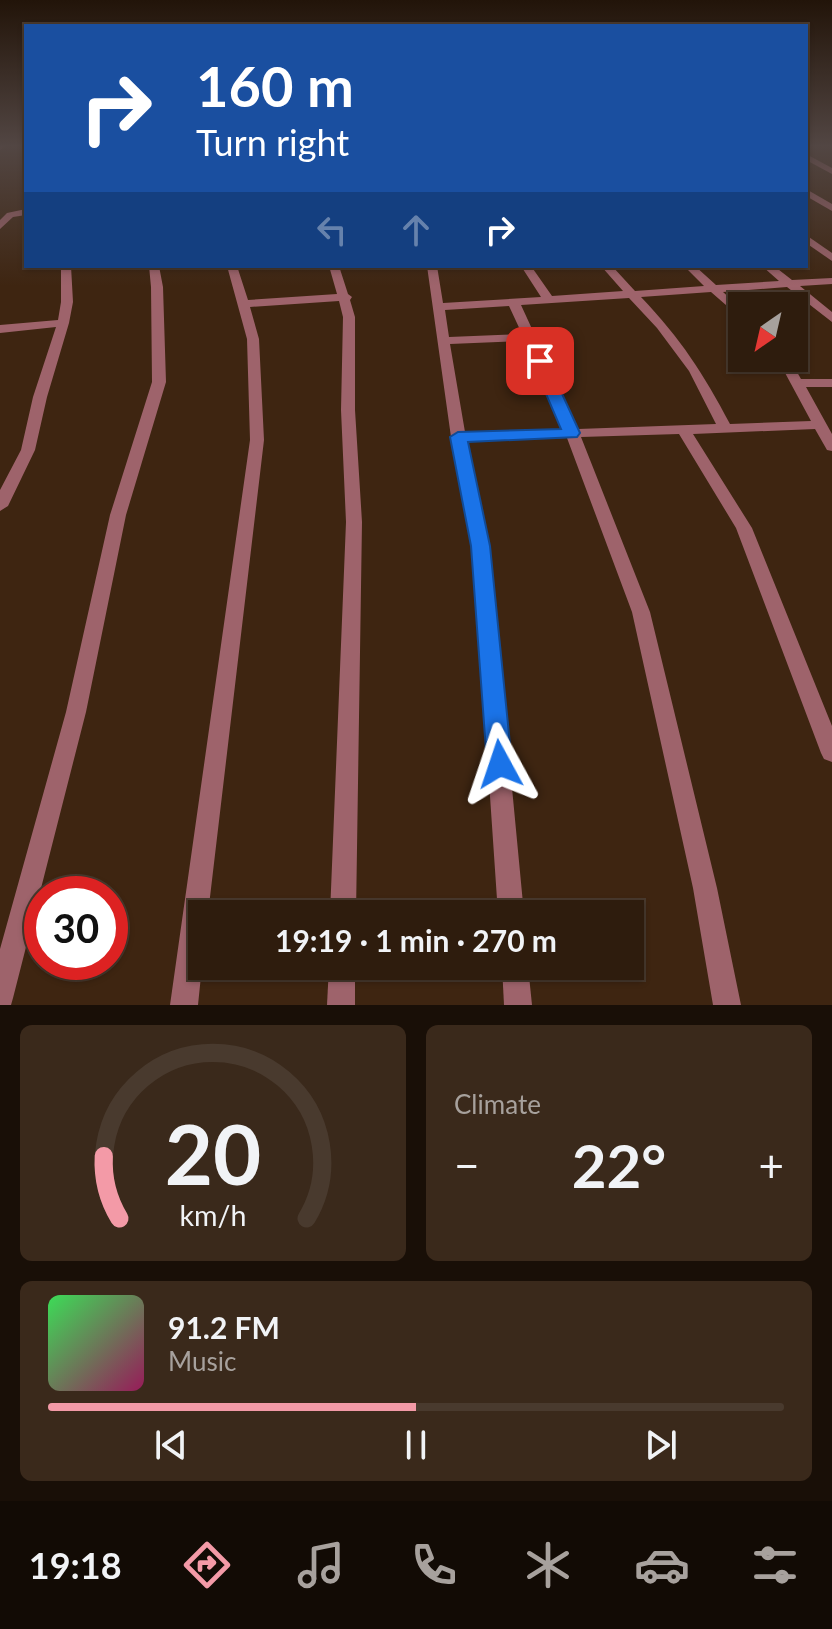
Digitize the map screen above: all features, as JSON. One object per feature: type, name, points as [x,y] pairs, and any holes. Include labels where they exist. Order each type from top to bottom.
[{"type":"street","points":[[808,193],[827,201],[832,208]]},
{"type":"street","points":[[0,226],[10,215],[24,212]]},
{"type":"street","points":[[808,240],[832,258]]},
{"type":"street","points":[[0,506],[28,450],[40,397],[63,323],[66,268]]},
{"type":"street","points":[[0,998],[76,712],[118,515],[159,382],[154,268]]},
{"type":"street","points":[[184,1005],[257,440],[253,339],[233,268]]},
{"type":"street","points":[[335,268],[346,297],[349,317],[348,410],[354,522],[343,900]]},
{"type":"street","points":[[432,268],[458,437],[481,546],[510,900]]},
{"type":"street","points":[[527,268],[549,300]]},
{"type":"street","points":[[608,268],[661,325],[695,370],[725,428]]},
{"type":"street","points":[[691,268],[728,302]]},
{"type":"street","points":[[769,268],[832,318]]},
{"type":"street","points":[[440,307],[832,281]]},
{"type":"street","points":[[243,304],[346,297]]},
{"type":"street","points":[[514,303],[572,433],[641,612],[705,888],[727,1005]]},
{"type":"street","points":[[0,329],[63,323]]},
{"type":"street","points":[[445,341],[529,337]]},
{"type":"street","points":[[792,372],[832,447]]},
{"type":"street","points":[[799,383],[832,383]]},
{"type":"street","points":[[458,437],[820,425]]},
{"type":"street","points":[[684,430],[744,528],[832,753]]},
{"type":"street","points":[[341,1005],[342,980]]},
{"type":"street","points":[[516,980],[518,1005]]},
{"type":"route","points":[[500,764],[481,546],[458,437],[572,433],[540,361]]}]
